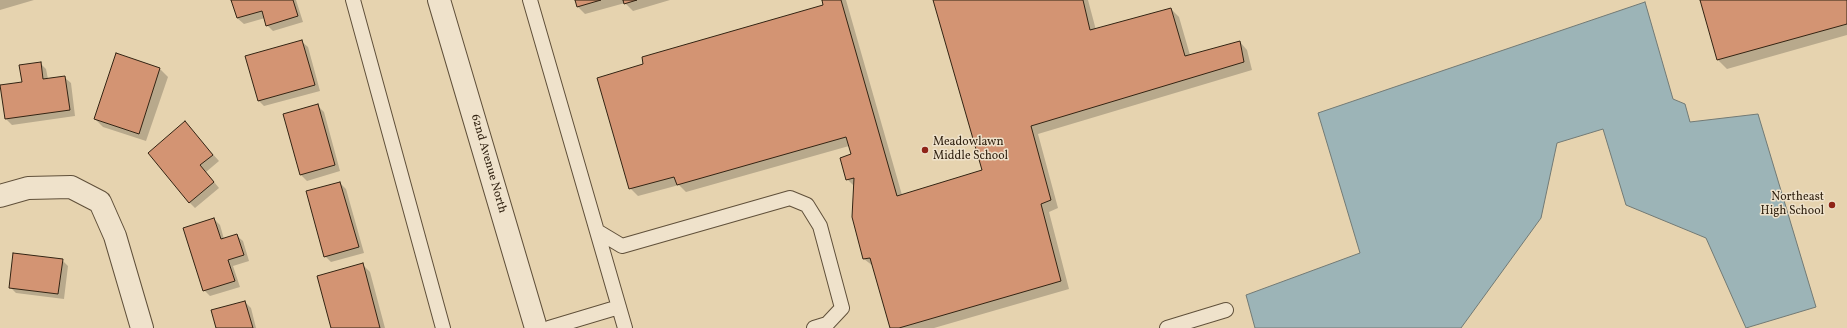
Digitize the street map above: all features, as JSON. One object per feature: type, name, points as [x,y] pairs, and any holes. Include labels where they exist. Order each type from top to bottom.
[{"type":"street","name":"62nd Avenue North","points":[[439,0],[536,328]]},
{"type":"street","points":[[0,196],[28,188],[71,187],[100,202],[115,236],[142,328]]},
{"type":"lane","points":[[353,0],[443,328]]},
{"type":"lane","points":[[530,0],[625,328]]},
{"type":"lane","points":[[597,231],[622,246],[790,198],[807,204],[820,226],[842,308],[828,324],[814,328]]},
{"type":"lane","points":[[549,328],[619,307]]},
{"type":"lane","points":[[1167,328],[1226,310]]},
{"type":"water","points":[[1645,2],[1673,99],[1685,104],[1690,122],[1758,114],[1816,307],[1746,328],[1706,238],[1626,205],[1603,129],[1557,143],[1541,218],[1461,328],[1255,328],[1246,295],[1360,253],[1318,113]]},
{"type":"building","points":[[231,0],[293,0],[298,16],[266,26],[262,11],[237,18]]},
{"type":"building","points":[[575,0],[601,0],[577,7]]},
{"type":"building","points":[[623,0],[637,0],[624,4]]},
{"type":"building","points":[[822,0],[841,0],[897,196],[982,170],[933,0],[1083,0],[1090,30],[1171,8],[1185,56],[1240,41],[1244,62],[1031,126],[1051,200],[1041,204],[1061,281],[899,328],[890,328],[870,258],[863,259],[852,217],[854,178],[846,180],[840,158],[851,154],[846,137],[677,185],[674,177],[629,189],[597,78],[643,64],[642,57],[823,5]]},
{"type":"building","points":[[1700,0],[1847,0],[1847,24],[1717,60]]},
{"type":"building","points":[[302,40],[315,85],[258,101],[245,56]]},
{"type":"building","points":[[116,53],[160,68],[139,134],[94,119]]},
{"type":"building","points":[[41,62],[43,79],[65,76],[70,110],[5,119],[0,85],[22,82],[19,65]]},
{"type":"building","points":[[318,104],[335,165],[300,175],[283,114]]},
{"type":"building","points":[[185,121],[213,155],[200,165],[214,182],[189,203],[148,153]]},
{"type":"building","points":[[340,182],[359,247],[324,257],[306,191]]},
{"type":"building","points":[[214,218],[221,239],[237,234],[244,255],[228,260],[235,281],[203,291],[183,228]]},
{"type":"building","points":[[13,253],[63,259],[58,294],[9,288]]},
{"type":"building","points":[[363,263],[380,328],[331,328],[317,276]]},
{"type":"building","points":[[245,301],[253,328],[216,328],[211,310]]},
{"type":"place","name":"Meadowlawn Middle School","points":[[925,150]]},
{"type":"place","name":"Northeast High School","points":[[1832,205]]}]
